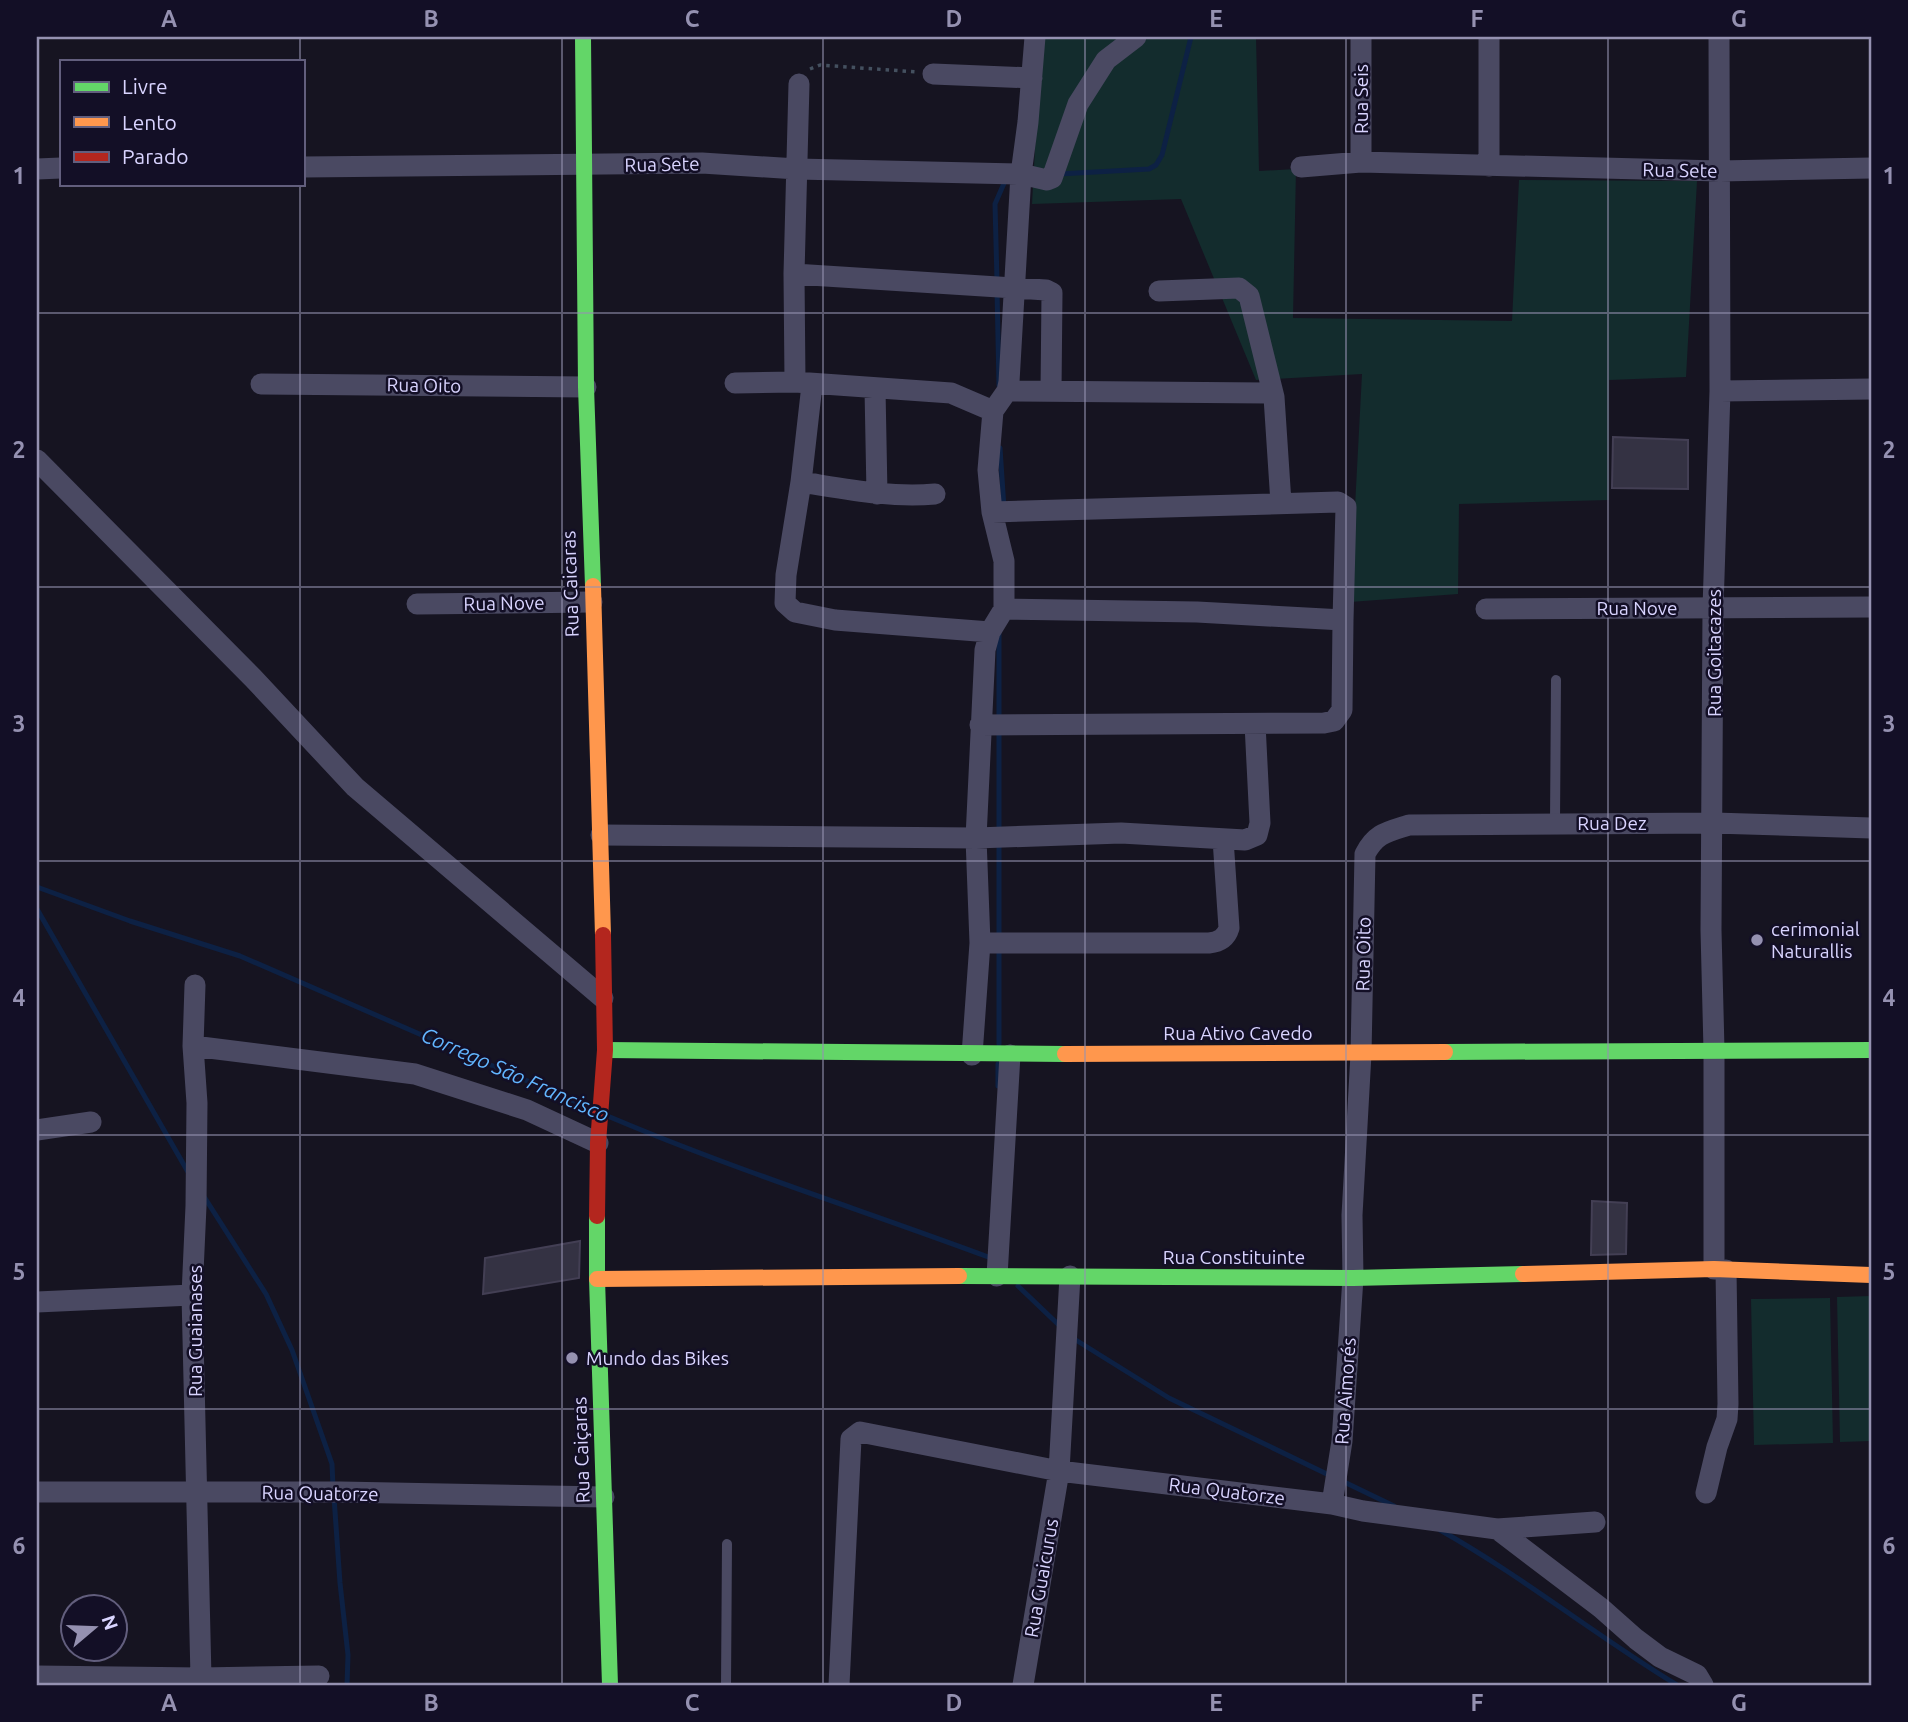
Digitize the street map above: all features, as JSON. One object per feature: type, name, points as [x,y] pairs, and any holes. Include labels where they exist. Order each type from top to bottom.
[{"type":"street","name":"Rua Caicaras","points":[[583,37],[586,387],[601,835],[605,1050],[598,1136]]},
{"type":"street","points":[[972,1055],[980,943],[976,838],[985,650],[990,632],[1004,609],[1004,561],[992,512],[988,470],[993,411],[1007,391],[1021,174],[1034,37]]},
{"type":"street","name":"Rua Sete","points":[[304,167],[702,163],[797,169],[1021,174],[1047,180],[1052,178],[1078,104],[1107,60],[1136,37]]},
{"type":"street","name":"Rua Seis","points":[[1361,37],[1361,162]]},
{"type":"street","points":[[1489,37],[1489,166]]},
{"type":"street","name":"Rua Goitacazes","points":[[1706,1493],[1727,1419],[1728,1404],[1720,1270],[1711,930],[1714,823],[1713,608],[1720,391],[1719,37]]},
{"type":"street","points":[[933,74],[1032,78]]},
{"type":"street","points":[[799,84],[794,274],[804,383],[801,482],[786,575],[785,603],[795,612],[835,620],[990,632]]},
{"type":"street","name":"Rua Sete","points":[[1301,167],[1361,162],[1720,171],[1871,168]]},
{"type":"street","points":[[37,169],[60,169]]},
{"type":"street","points":[[794,274],[1046,290],[1052,293],[1051,391]]},
{"type":"street","points":[[1159,291],[1239,288],[1249,296],[1274,397],[1281,503]]},
{"type":"street","points":[[735,383],[804,383],[951,393],[993,411]]},
{"type":"street","name":"Rua Oito","points":[[261,384],[586,387]]},
{"type":"street","points":[[875,389],[877,494]]},
{"type":"street","points":[[1720,391],[1871,390]]},
{"type":"street","points":[[1007,391],[1267,393],[1274,397]]},
{"type":"street","points":[[37,460],[253,678],[355,787],[603,998]]},
{"type":"street","points":[[801,482],[877,494],[935,494]]},
{"type":"street","points":[[980,725],[1324,723],[1334,721],[1342,710],[1346,507],[1338,502],[992,512]]},
{"type":"street","name":"Rua Nove","points":[[417,604],[592,602]]},
{"type":"street","name":"Rua Nove","points":[[1486,609],[1871,607]]},
{"type":"street","points":[[1004,609],[1196,612],[1343,620]]},
{"type":"street","points":[[601,835],[976,838],[1121,833],[1251,839],[1259,832],[1255,724]]},
{"type":"street","name":"Rua Dez","points":[[1365,854],[1372,841],[1381,834],[1409,825],[1714,823],[1871,828]]},
{"type":"street","points":[[980,943],[1219,941],[1229,928],[1223,839]]},
{"type":"street","name":"Rua Oito","points":[[1353,1278],[1352,1215],[1361,1054],[1365,854]]},
{"type":"street","name":"Rua Guaianases","points":[[195,985],[193,1046],[197,1155],[192,1295],[201,1678]]},
{"type":"street","points":[[193,1046],[415,1074],[598,1136]]},
{"type":"street","name":"Rua Ativo Cavedo","points":[[605,1050],[1010,1055],[1871,1050]]},
{"type":"street","points":[[999,1268],[1010,1055]]},
{"type":"street","points":[[37,1130],[91,1122]]},
{"type":"street","name":"Rua Caiçaras","points":[[598,1136],[597,1279],[610,1685]]},
{"type":"street","name":"Rua Constituinte","points":[[597,1279],[999,1268],[1039,1275],[1070,1276],[1353,1278],[1720,1270],[1871,1275]]},
{"type":"street","name":"Rua Guaicurus","points":[[1023,1685],[1059,1471],[1070,1276]]},
{"type":"street","name":"Rua Aimorés","points":[[1334,1495],[1341,1452],[1353,1278]]},
{"type":"street","points":[[37,1302],[192,1295]]},
{"type":"street","name":"Rua Quatorze","points":[[839,1685],[850,1439],[860,1432],[1059,1471],[1334,1495],[1389,1513],[1497,1529],[1595,1522]]},
{"type":"street","name":"Rua Quatorze","points":[[37,1492],[341,1492],[604,1497]]},
{"type":"street","points":[[1497,1529],[1660,1657],[1697,1675],[1703,1685]]},
{"type":"street","points":[[37,1676],[319,1676]]},
{"type":"lane","points":[[1555,823],[1556,680]]},
{"type":"lane","points":[[726,1685],[727,1544]]},
{"type":"path","points":[[799,84],[804,73],[820,65],[933,74]]},
{"type":"green space","points":[[1041,37],[1256,37],[1259,171],[1296,169],[1293,318],[1512,321],[1519,180],[1697,181],[1686,377],[1609,380],[1609,500],[1459,504],[1458,594],[1350,602],[1362,374],[1256,380],[1181,199],[1032,204]]},
{"type":"green space","points":[[1871,1296],[1871,1441],[1840,1442],[1837,1297]]},
{"type":"green space","points":[[1830,1298],[1833,1443],[1754,1445],[1751,1299]]},
{"type":"building","points":[[1613,437],[1688,440],[1688,489],[1612,488]]},
{"type":"building","points":[[1592,1201],[1627,1203],[1626,1254],[1591,1255]]},
{"type":"building","points":[[580,1241],[579,1278],[483,1294],[485,1258]]},
{"type":"waterway","points":[[1059,174],[1149,169],[1156,165],[1162,155],[1191,37]]},
{"type":"waterway","points":[[997,281],[995,204],[1005,181]]},
{"type":"waterway","points":[[997,290],[999,386]]},
{"type":"waterway","points":[[1000,448],[1004,508]]},
{"type":"waterway","points":[[999,634],[999,718]]},
{"type":"waterway","points":[[999,728],[999,834]]},
{"type":"waterway","points":[[999,844],[999,939]]},
{"type":"waterway","name":"Corrego São Francisco","points":[[37,887],[130,921],[240,956],[592,1109]]},
{"type":"waterway","points":[[37,909],[188,1172]]},
{"type":"waterway","points":[[999,949],[999,1044]]},
{"type":"waterway","points":[[998,1064],[998,1086]]},
{"type":"waterway","name":"Corrego São Francisco","points":[[610,1117],[752,1173],[991,1258]]},
{"type":"waterway","points":[[203,1195],[266,1294],[292,1350],[332,1464],[333,1487]]},
{"type":"waterway","points":[[1018,1286],[1062,1328]]},
{"type":"waterway","points":[[1071,1337],[1169,1398],[1331,1476]]},
{"type":"waterway","points":[[1340,1480],[1394,1506]]},
{"type":"waterway","points":[[334,1497],[348,1655],[347,1685]]},
{"type":"waterway","points":[[1440,1530],[1677,1685]]},
{"type":"traffic: fast","points":[[583,37],[586,387],[593,586]]},
{"type":"traffic: fast","points":[[605,1050],[1065,1054]]},
{"type":"traffic: fast","points":[[1445,1052],[1871,1050]]},
{"type":"traffic: fast","points":[[597,1216],[610,1685]]},
{"type":"traffic: fast","points":[[959,1276],[1353,1278],[1523,1274]]},
{"type":"traffic: slow","points":[[593,586],[603,935]]},
{"type":"traffic: slow","points":[[1065,1054],[1445,1052]]},
{"type":"traffic: slow","points":[[1523,1274],[1714,1269],[1871,1275]]},
{"type":"traffic: slow","points":[[597,1279],[959,1276]]},
{"type":"traffic: jam","points":[[597,1216],[598,1143],[605,1050],[603,935]]},
{"type":"place","name":"cerimonial Naturallis","points":[[1757,940]]},
{"type":"place","name":"Mundo das Bikes","points":[[572,1358]]}]
